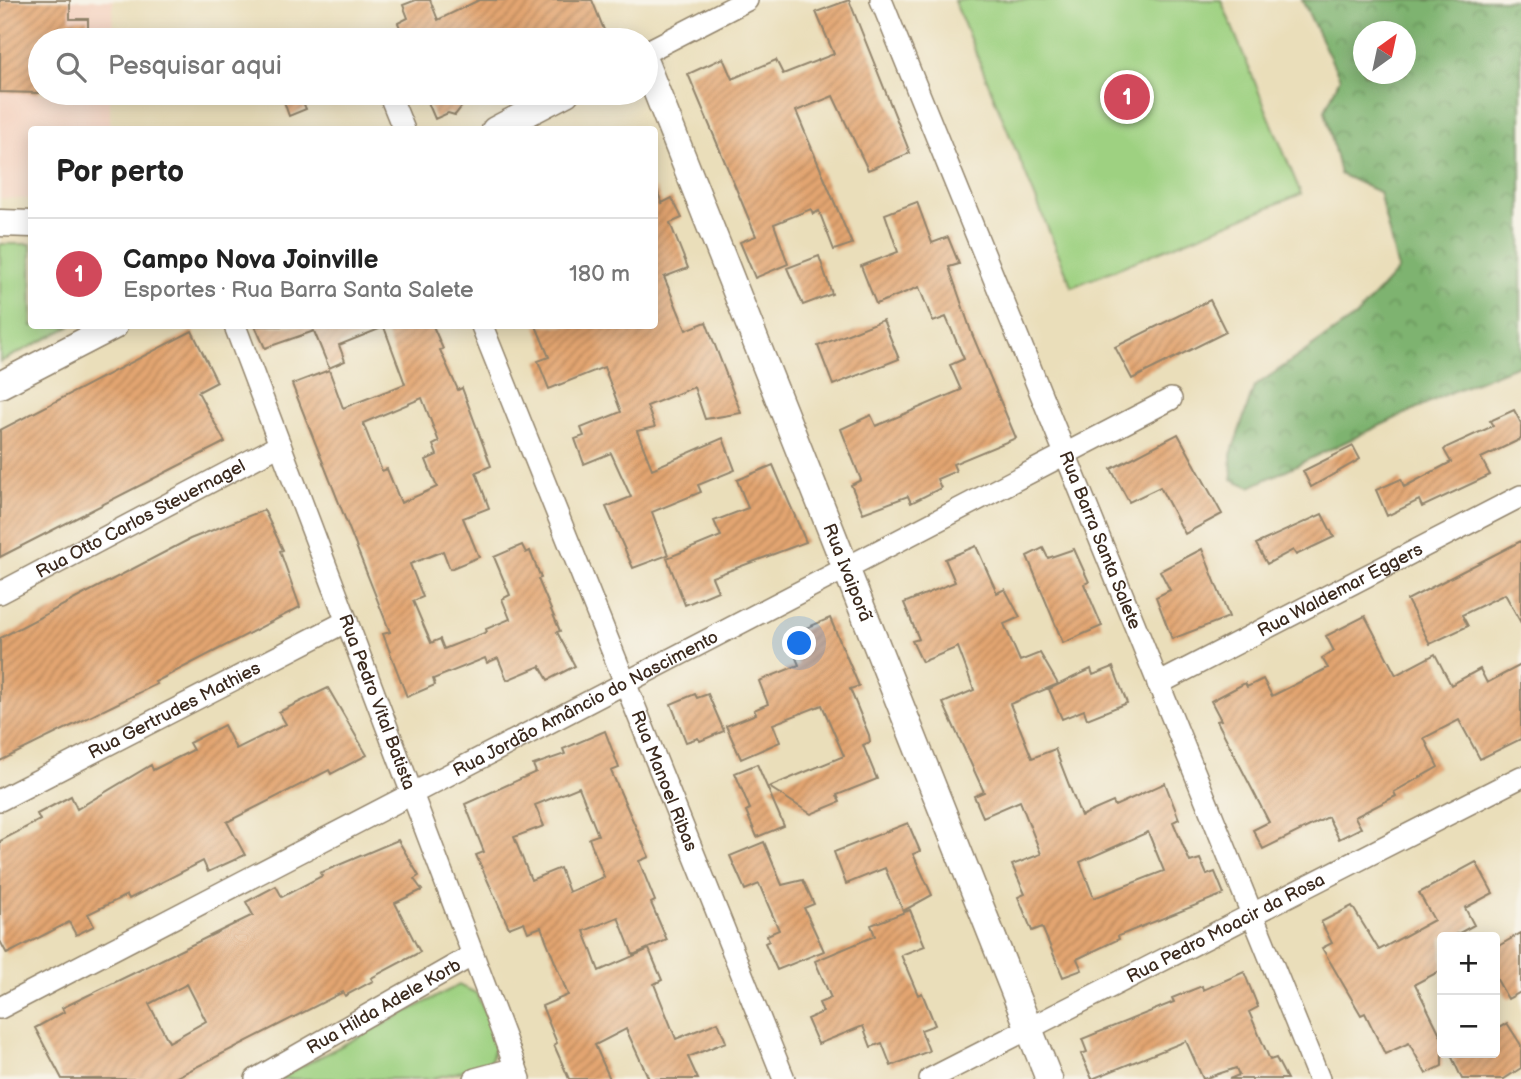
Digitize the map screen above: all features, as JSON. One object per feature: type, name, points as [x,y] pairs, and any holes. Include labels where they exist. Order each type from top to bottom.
[{"type":"street","points":[[658,46],[747,0]]},
{"type":"street","name":"Rua Barra Santa Salete","points":[[881,0],[1319,1079]]},
{"type":"street","name":"Rua Ivaiporã","points":[[658,95],[1049,1079]]},
{"type":"street","points":[[394,105],[402,126]]},
{"type":"street","points":[[503,126],[543,105]]},
{"type":"street","points":[[0,223],[28,224]]},
{"type":"street","points":[[0,385],[108,329]]},
{"type":"street","name":"Rua Pedro Vital Batista","points":[[236,329],[518,1074]]},
{"type":"street","name":"Rua Manoel Ribas","points":[[483,329],[784,1079]]},
{"type":"street","name":"Rua Jordão Amâncio do Nascimento","points":[[0,1008],[1171,399]]},
{"type":"street","name":"Rua Otto Carlos Steuernagel","points":[[0,593],[280,445]]},
{"type":"street","name":"Rua Waldemar Eggers","points":[[1158,684],[1521,496]]},
{"type":"street","name":"Rua Gertrudes Mathies","points":[[0,800],[346,621]]},
{"type":"street","name":"Rua Pedro Moacir da Rosa","points":[[930,1079],[1521,777]]},
{"type":"street","name":"Rua Hilda Adele Korb","points":[[256,1079],[473,955]]},
{"type":"street","points":[[475,1079],[518,1074]]},
{"type":"shaded area","points":[[0,0],[113,0],[112,28],[28,28],[28,105],[110,105],[110,126],[28,126],[28,199],[0,198]]},
{"type":"green space","points":[[954,0],[1221,0],[1301,194],[1072,287]]},
{"type":"green space","points":[[1302,0],[1521,0],[1521,364],[1451,392],[1250,487],[1232,479],[1231,455],[1254,387],[1356,316],[1398,270],[1379,192],[1340,174],[1325,110],[1340,78]]},
{"type":"green space","points":[[0,244],[28,244],[28,329],[65,329],[0,362]]},
{"type":"green space","points":[[459,985],[476,993],[489,1020],[494,1047],[488,1065],[430,1079],[277,1079]]},
{"type":"building","points":[[0,0],[70,0],[70,19],[88,19],[88,28],[28,28],[28,93],[0,92]]},
{"type":"building","points":[[416,0],[430,0],[438,20],[479,0],[592,0],[603,28],[400,28],[398,23],[408,18],[403,5]]},
{"type":"building","points":[[849,0],[910,153],[868,170],[833,96],[796,111],[852,244],[834,250],[819,211],[813,214],[811,209],[774,224],[788,264],[755,278],[740,242],[756,236],[688,74],[723,58],[732,79],[776,60],[783,74],[834,54],[816,12]]},
{"type":"building","points":[[285,105],[304,105],[306,109],[289,116]]},
{"type":"building","points":[[429,105],[463,105],[455,115],[448,113],[435,119]]},
{"type":"building","points":[[658,193],[662,203],[672,198],[682,218],[670,223],[688,268],[664,277],[686,330],[706,322],[741,413],[705,419],[694,387],[647,406],[655,427],[637,431],[652,469],[723,438],[735,470],[698,485],[701,492],[652,512],[668,555],[633,568],[606,507],[631,497],[611,453],[584,464],[575,439],[584,436],[581,428],[621,412],[604,367],[549,389],[538,361],[549,357],[537,329],[658,329]]},
{"type":"building","points":[[917,202],[932,243],[948,237],[959,264],[949,267],[972,334],[1016,438],[953,464],[956,471],[937,479],[941,488],[911,503],[908,496],[863,513],[851,485],[861,480],[841,429],[871,415],[876,426],[961,390],[950,365],[964,359],[946,317],[933,322],[919,287],[876,304],[861,266],[898,252],[885,214]]},
{"type":"building","points":[[819,256],[832,294],[803,305],[787,268]]},
{"type":"building","points":[[1210,300],[1226,332],[1132,379],[1115,347]]},
{"type":"building","points":[[883,320],[899,359],[833,385],[818,346]]},
{"type":"building","points":[[256,329],[379,329],[339,345],[345,361],[329,368],[314,331],[265,348]]},
{"type":"building","points":[[385,329],[434,329],[443,349],[440,350],[458,390],[462,388],[491,466],[476,472],[489,508],[463,518],[479,557],[450,569],[443,551],[410,564],[423,597],[413,601],[431,643],[440,639],[444,649],[487,632],[486,629],[510,619],[502,599],[510,595],[494,557],[522,545],[526,553],[530,551],[541,578],[538,579],[560,631],[557,632],[575,666],[548,680],[540,666],[507,680],[498,658],[487,663],[485,658],[433,679],[435,685],[407,697],[383,634],[390,632],[292,384],[329,370],[343,408],[405,384]],"holes":[[[422,398],[439,442],[433,445],[437,455],[426,460],[437,487],[401,503],[387,469],[382,471],[363,423]]]},
{"type":"building","points":[[192,331],[217,382],[198,392],[225,442],[0,557],[0,430]]},
{"type":"building","points":[[1514,410],[1521,423],[1521,439],[1481,458],[1490,475],[1422,507],[1419,500],[1387,516],[1376,490],[1401,479],[1404,487],[1451,462],[1444,450],[1447,447],[1493,426],[1490,421]]},
{"type":"building","points":[[1178,434],[1222,514],[1185,534],[1160,487],[1129,502],[1111,469]]},
{"type":"building","points":[[1353,446],[1360,459],[1311,487],[1303,471]]},
{"type":"building","points":[[773,465],[806,542],[712,577],[718,591],[685,605],[667,558],[721,536],[714,521],[748,508],[737,480]]},
{"type":"building","points":[[264,510],[283,550],[280,551],[300,607],[155,682],[157,684],[0,761],[0,638],[190,539]]},
{"type":"building","points":[[1322,514],[1334,537],[1296,555],[1293,550],[1267,564],[1256,544]]},
{"type":"building","points":[[1521,541],[1521,623],[1505,594],[1462,615],[1468,626],[1430,644],[1407,600]]},
{"type":"building","points":[[976,546],[997,593],[1005,589],[1020,617],[1004,624],[1020,661],[1040,653],[1058,684],[1010,704],[1032,758],[1055,749],[1081,816],[1113,802],[1115,806],[1165,783],[1179,819],[1173,822],[1190,862],[1200,859],[1207,875],[1215,872],[1224,894],[1118,936],[1119,939],[1077,959],[1082,970],[1063,977],[1042,927],[1032,931],[1018,897],[1025,894],[1012,865],[1041,854],[1020,801],[983,817],[974,796],[984,792],[943,703],[974,690],[958,647],[922,662],[912,641],[919,639],[904,603],[955,582],[945,559]],"holes":[[[1148,832],[1164,871],[1094,898],[1080,862]]]},
{"type":"building","points":[[1043,548],[1048,558],[1074,549],[1089,582],[1084,584],[1102,626],[1063,643],[1027,556]]},
{"type":"building","points":[[1202,549],[1229,617],[1172,639],[1156,597],[1170,590],[1160,571]]},
{"type":"building","points":[[1365,616],[1396,675],[1435,654],[1451,685],[1480,669],[1487,683],[1521,665],[1521,739],[1480,759],[1459,720],[1424,738],[1438,767],[1394,792],[1396,796],[1355,817],[1361,828],[1339,839],[1328,817],[1263,849],[1253,830],[1269,822],[1217,721],[1221,720],[1211,701],[1245,683],[1247,687],[1263,679],[1272,696],[1328,668],[1322,658],[1334,651],[1326,636]]},
{"type":"building","points":[[830,618],[859,686],[850,689],[869,735],[870,742],[863,745],[877,779],[837,795],[840,802],[811,814],[769,787],[844,756],[822,705],[773,724],[780,742],[741,759],[726,726],[756,714],[754,710],[768,704],[759,681],[799,665],[787,636]]},
{"type":"building","points":[[1113,667],[1127,703],[1087,719],[1084,710],[1062,719],[1049,689],[1091,669],[1093,675]]},
{"type":"building","points":[[328,688],[367,755],[331,774],[329,770],[227,822],[245,855],[208,872],[203,861],[129,899],[127,895],[88,914],[94,926],[76,935],[69,922],[7,954],[0,941],[0,841],[40,820],[37,814],[71,796],[77,809],[151,765],[153,770],[193,750],[189,743],[224,725],[236,749],[286,724],[279,712]]},
{"type":"building","points":[[695,694],[697,698],[708,694],[724,731],[700,741],[698,738],[686,742],[671,704]]},
{"type":"building","points":[[605,731],[619,768],[611,771],[649,857],[639,861],[655,901],[651,903],[667,940],[633,955],[618,917],[584,931],[599,971],[649,949],[662,980],[654,984],[676,1039],[718,1022],[726,1042],[688,1057],[698,1079],[649,1079],[626,1029],[595,1045],[610,1079],[569,1079],[554,1045],[557,1043],[542,1006],[568,995],[541,927],[528,932],[524,922],[509,928],[476,855],[484,852],[465,804],[536,772],[533,765],[565,754],[563,749]],"holes":[[[579,787],[598,835],[589,838],[604,877],[569,892],[560,868],[531,880],[514,837],[544,826],[535,805]]]},
{"type":"building","points":[[757,764],[784,826],[757,837],[746,811],[750,809],[735,773]]},
{"type":"building","points":[[908,823],[920,851],[913,854],[932,895],[903,911],[885,868],[846,884],[834,852]]},
{"type":"building","points":[[398,840],[419,876],[414,879],[422,890],[395,903],[420,952],[371,978],[373,981],[345,996],[343,992],[173,1079],[62,1079],[35,1028],[64,1012],[62,1008],[253,915],[246,902],[276,886],[282,897],[322,876],[320,873]],"holes":[[[187,984],[206,1021],[169,1042],[149,1004]]]},
{"type":"building","points":[[764,842],[782,885],[803,880],[814,904],[804,908],[824,951],[777,970],[765,943],[769,941],[767,935],[779,930],[759,884],[745,890],[730,856]]},
{"type":"building","points":[[1476,862],[1493,893],[1465,908],[1474,925],[1461,932],[1437,932],[1437,973],[1415,984],[1437,1028],[1437,1058],[1442,1058],[1442,1066],[1426,1074],[1409,1043],[1385,1054],[1365,1013],[1361,1015],[1322,948],[1332,943],[1321,922],[1352,906],[1379,950],[1434,920],[1419,893]]},
{"type":"building","points":[[910,910],[925,946],[901,955],[918,995],[922,993],[935,1025],[921,1030],[929,1051],[891,1066],[882,1043],[871,1047],[863,1026],[818,1044],[807,1019],[823,1012],[819,1003],[831,998],[815,961],[875,936],[871,925]]},
{"type":"building","points":[[1521,933],[1521,992],[1508,999],[1500,985],[1500,945]]},
{"type":"building","points":[[1244,972],[1258,1007],[1249,1012],[1270,1060],[1276,1058],[1287,1079],[1229,1079],[1239,1075],[1236,1068],[1203,1079],[1186,1041],[1092,1079],[1081,1054],[1087,1052],[1082,1039],[1174,1002],[1172,998],[1202,986],[1203,990]]},
{"type":"building","points":[[1507,1023],[1521,1045],[1521,1068],[1504,1079],[1462,1079],[1452,1058],[1500,1058],[1500,1027]]},
{"type":"place","name":"Campo Nova Joinville","points":[[1127,97]]}]
